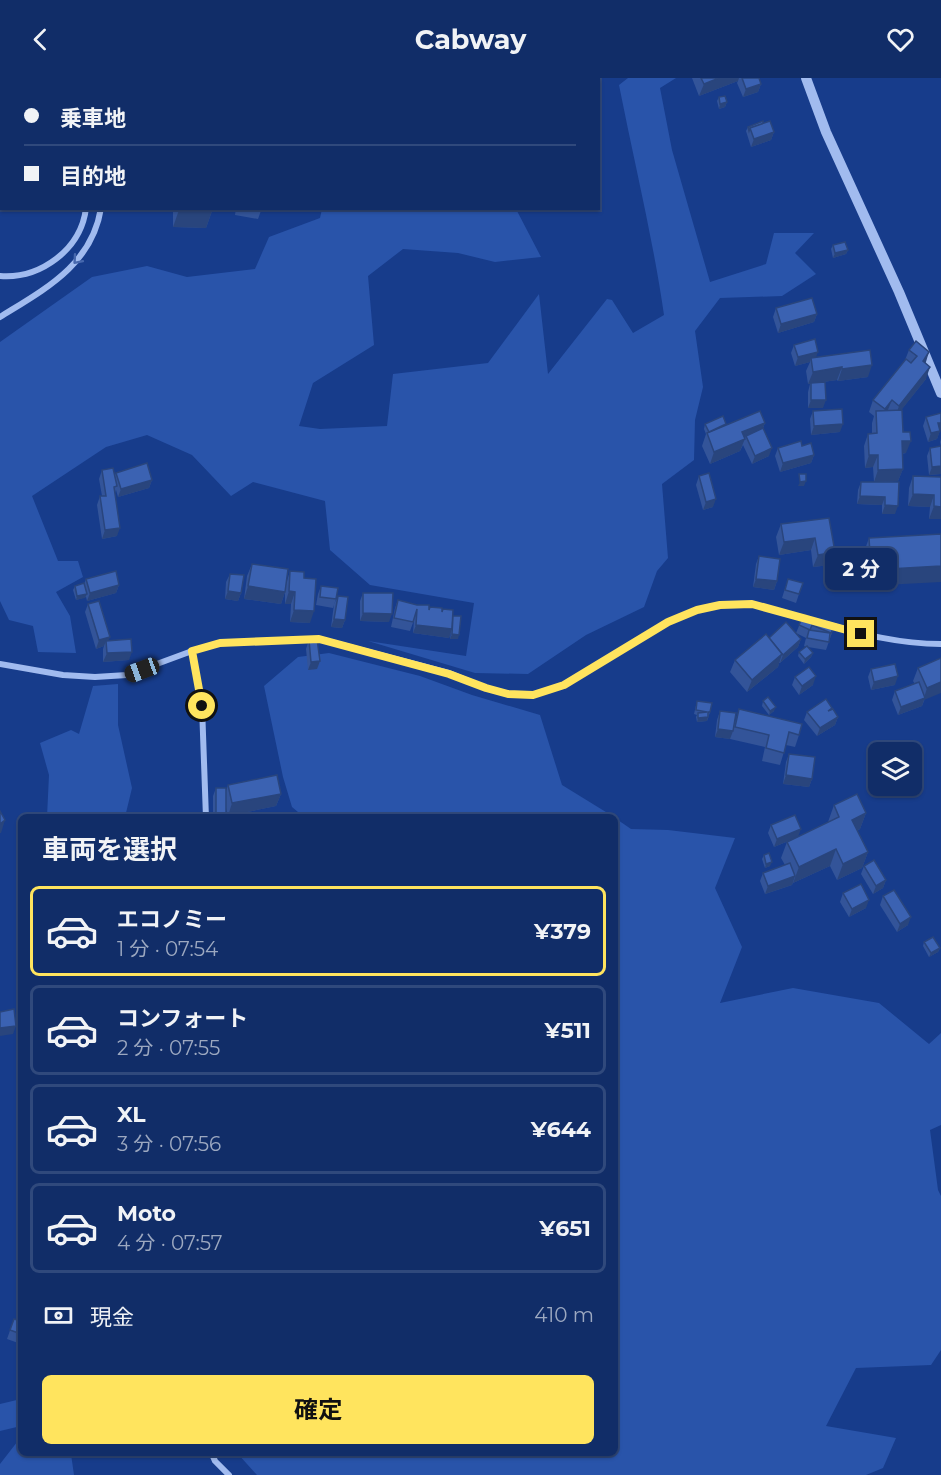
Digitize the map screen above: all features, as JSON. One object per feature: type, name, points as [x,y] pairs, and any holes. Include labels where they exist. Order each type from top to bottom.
[{"type":"street","points":[[807,78],[826,132],[899,291],[941,393]]},
{"type":"street","points":[[0,276],[21,276],[50,264],[61,255],[74,238],[86,210]]},
{"type":"street","points":[[0,317],[62,277],[89,247],[99,225],[101,210]]},
{"type":"street","points":[[0,664],[63,675],[94,677],[127,675],[220,643],[319,639],[449,674],[508,694],[533,695],[564,685],[668,622],[697,610],[720,605],[752,604],[861,634],[917,644],[941,644]]},
{"type":"street","points":[[192,651],[202,706],[206,814]]},
{"type":"street","points":[[213,1456],[229,1475]]},
{"type":"shaded area","points":[[628,78],[676,78],[660,88],[672,150],[710,282],[766,264],[774,233],[814,233],[795,253],[816,274],[782,296],[720,298],[695,331],[703,387],[695,420],[694,460],[662,484],[668,558],[657,571],[644,607],[586,635],[528,674],[475,673],[368,641],[466,656],[474,603],[370,585],[330,550],[325,501],[253,482],[231,496],[192,455],[147,435],[106,447],[32,496],[58,561],[78,561],[83,577],[56,592],[70,616],[76,653],[38,652],[33,626],[9,620],[0,601],[0,342],[92,277],[147,266],[187,277],[255,269],[269,237],[320,218],[322,210],[517,210],[541,257],[495,262],[458,253],[403,249],[368,276],[374,345],[313,383],[299,426],[320,429],[387,426],[393,374],[488,363],[539,294],[548,374],[607,299],[612,300],[633,333],[664,315],[619,85]]},
{"type":"shaded area","points":[[329,653],[420,676],[472,695],[540,715],[562,785],[609,814],[300,814],[292,807],[283,777],[264,686],[298,657]]},
{"type":"shaded area","points":[[118,684],[118,725],[132,788],[126,814],[47,814],[49,775],[40,743],[71,730],[79,734],[93,686]]},
{"type":"shaded area","points":[[618,820],[631,829],[668,830],[735,838],[715,888],[742,947],[720,1003],[793,988],[879,1003],[929,1044],[941,1033],[941,1125],[930,1130],[938,1190],[941,1196],[941,1350],[931,1365],[856,1368],[826,1426],[896,1438],[883,1468],[866,1475],[257,1475],[240,1456],[618,1456]]},
{"type":"shaded area","points":[[18,1400],[18,1427],[0,1431],[0,1404]]},
{"type":"shaded area","points":[[18,1441],[18,1456],[71,1456],[74,1475],[0,1475],[0,1464]]},
{"type":"building","points":[[701,78],[719,78],[704,84]]},
{"type":"building","points":[[742,78],[759,78],[761,84],[746,89]]},
{"type":"building","points":[[725,96],[727,102],[720,104],[719,97]]},
{"type":"building","points":[[763,121],[763,124],[750,128],[749,131],[748,127]]},
{"type":"building","points":[[770,121],[774,132],[754,139],[750,128]]},
{"type":"building","points":[[845,242],[848,250],[835,253],[833,245]]},
{"type":"building","points":[[812,298],[817,314],[781,324],[776,308]]},
{"type":"building","points":[[815,339],[818,352],[798,357],[794,345]]},
{"type":"building","points":[[916,341],[929,352],[923,361],[930,367],[899,406],[892,400],[885,409],[873,400],[906,359],[911,363],[917,356],[909,350]]},
{"type":"building","points":[[870,350],[872,365],[813,372],[811,358]]},
{"type":"building","points":[[825,382],[826,400],[811,400],[811,383]]},
{"type":"building","points":[[842,409],[843,424],[814,426],[813,411]]},
{"type":"building","points":[[902,410],[903,432],[910,432],[911,441],[902,441],[903,469],[878,470],[878,455],[869,455],[868,434],[877,433],[876,411]]},
{"type":"building","points":[[760,411],[765,423],[742,432],[745,439],[714,452],[707,433]]},
{"type":"building","points":[[941,413],[941,423],[938,423],[940,431],[931,433],[926,417]]},
{"type":"building","points":[[723,416],[726,424],[709,432],[705,424]]},
{"type":"building","points":[[763,428],[772,448],[755,456],[746,436]]},
{"type":"building","points":[[801,441],[802,446],[811,443],[814,455],[783,463],[778,448]]},
{"type":"building","points":[[941,446],[941,466],[932,467],[930,448]]},
{"type":"building","points":[[147,463],[152,480],[121,489],[116,473]]},
{"type":"building","points":[[113,468],[117,486],[114,487],[120,528],[105,530],[100,496],[106,496],[102,470]]},
{"type":"building","points":[[709,473],[716,499],[706,502],[699,476]]},
{"type":"building","points":[[799,474],[806,474],[806,481],[800,482]]},
{"type":"building","points":[[913,476],[941,477],[941,507],[934,506],[934,495],[913,494]]},
{"type":"building","points":[[861,482],[899,482],[898,506],[885,505],[885,497],[860,496]]},
{"type":"building","points":[[829,518],[835,552],[818,555],[815,538],[784,542],[781,524]]},
{"type":"building","points":[[941,534],[941,566],[871,570],[869,538]]},
{"type":"building","points":[[759,556],[780,559],[777,581],[756,579]]},
{"type":"building","points":[[252,564],[288,569],[285,592],[248,586]]},
{"type":"building","points":[[116,571],[119,585],[90,593],[86,579]]},
{"type":"building","points":[[290,571],[304,572],[304,578],[316,579],[314,611],[294,610],[295,592],[289,591]]},
{"type":"building","points":[[230,574],[244,575],[241,593],[228,591]]},
{"type":"building","points":[[788,579],[803,583],[799,594],[785,590]]},
{"type":"building","points":[[84,583],[87,594],[77,596],[75,586]]},
{"type":"building","points":[[321,586],[338,588],[336,599],[320,597]]},
{"type":"building","points":[[363,593],[393,593],[392,614],[363,613]]},
{"type":"building","points":[[338,596],[348,597],[345,620],[334,619]]},
{"type":"building","points":[[398,600],[417,605],[429,605],[429,610],[430,607],[442,608],[442,612],[443,609],[453,610],[452,629],[416,625],[417,609],[413,622],[394,618]]},
{"type":"building","points":[[99,601],[110,637],[99,640],[88,604]]},
{"type":"building","points":[[804,614],[834,627],[831,633],[812,625],[810,630],[799,625]]},
{"type":"building","points":[[453,616],[461,616],[459,635],[452,634]]},
{"type":"building","points":[[786,622],[801,639],[783,655],[769,638]]},
{"type":"building","points":[[809,630],[830,633],[829,642],[807,638]]},
{"type":"building","points":[[766,634],[782,654],[752,680],[735,660]]},
{"type":"building","points":[[131,639],[132,652],[107,653],[106,641]]},
{"type":"building","points":[[317,639],[320,661],[311,662],[309,640]]},
{"type":"building","points":[[807,646],[813,653],[805,659],[799,652]]},
{"type":"building","points":[[941,658],[941,682],[927,688],[918,668]]},
{"type":"building","points":[[895,664],[898,676],[874,682],[871,669]]},
{"type":"building","points":[[809,667],[816,676],[802,686],[795,677]]},
{"type":"building","points":[[919,682],[925,698],[901,707],[895,691]]},
{"type":"building","points":[[768,697],[776,707],[770,711],[763,701]]},
{"type":"building","points":[[826,699],[832,708],[828,711],[833,709],[838,717],[820,728],[807,712]]},
{"type":"building","points":[[697,701],[712,703],[708,717],[698,718],[698,713],[707,712],[696,710]]},
{"type":"building","points":[[739,709],[802,724],[799,735],[789,732],[784,753],[766,748],[769,735],[735,727]]},
{"type":"building","points":[[720,711],[736,713],[733,731],[718,729]]},
{"type":"building","points":[[789,754],[815,757],[812,779],[786,775]]},
{"type":"building","points":[[277,775],[281,794],[232,803],[228,785]]},
{"type":"building","points":[[216,788],[226,788],[226,814],[216,814]]},
{"type":"building","points":[[857,794],[866,813],[852,820],[868,852],[843,864],[836,849],[799,867],[787,842],[839,817],[834,805]]},
{"type":"building","points":[[0,811],[5,820],[0,824]]},
{"type":"building","points":[[795,815],[801,829],[777,839],[771,825]]},
{"type":"building","points":[[769,853],[772,862],[766,864],[764,855]]},
{"type":"building","points":[[874,860],[886,880],[876,886],[864,866]]},
{"type":"building","points":[[790,863],[795,876],[768,886],[763,873]]},
{"type":"building","points":[[861,884],[869,900],[852,909],[843,893]]},
{"type":"building","points":[[894,890],[911,917],[900,924],[883,896]]},
{"type":"building","points":[[933,937],[940,948],[931,953],[924,942]]},
{"type":"building","points":[[14,1009],[16,1026],[0,1028],[0,1012]]},
{"type":"building","points":[[14,1319],[18,1320],[18,1333],[10,1330]]},
{"type":"route","points":[[202,706],[192,651],[220,643],[319,639],[449,674],[508,694],[533,695],[564,685],[668,622],[697,610],[720,605],[752,604],[861,634]]}]
